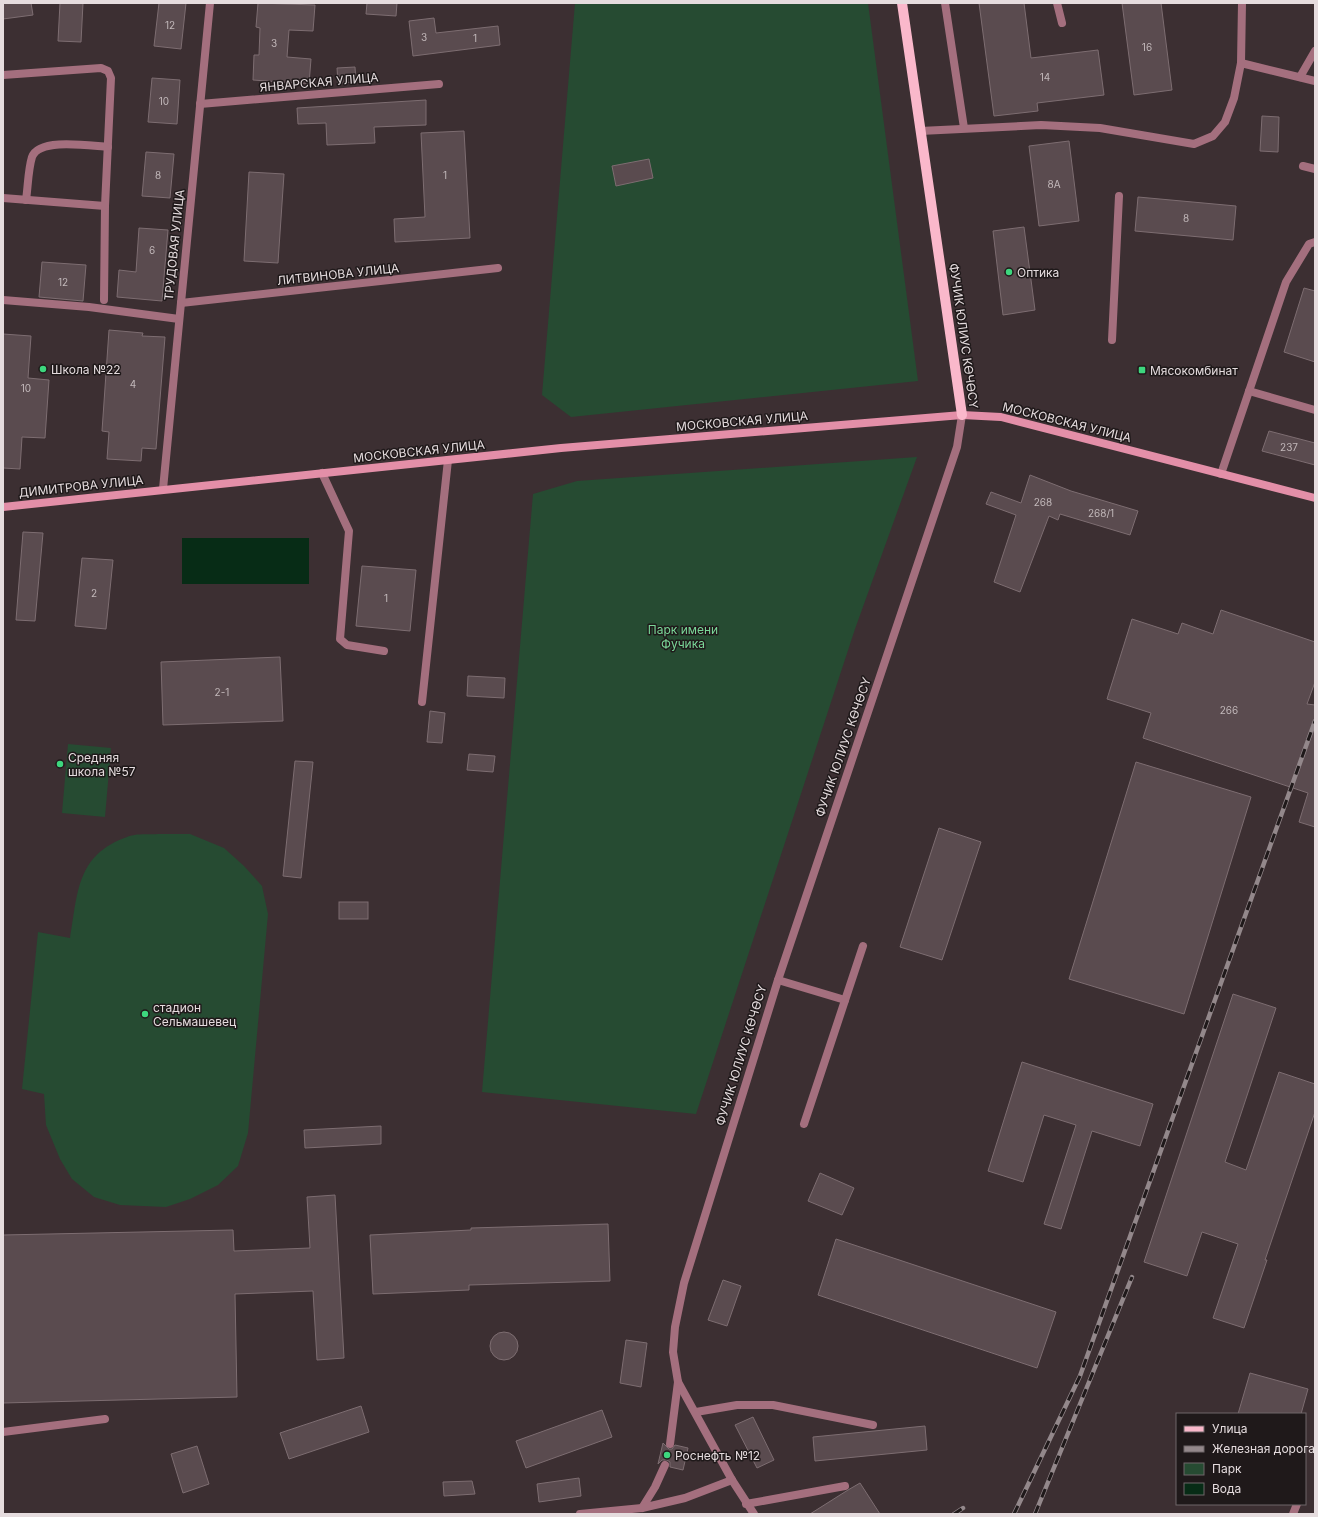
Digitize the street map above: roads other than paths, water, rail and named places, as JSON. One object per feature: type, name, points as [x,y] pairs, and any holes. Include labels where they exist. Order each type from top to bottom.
[{"type":"main road","name":"ФУЧИК ЮЛИУС КӨЧӨСҮ","points":[[902,3],[962,415]]},
{"type":"main road","name":"МОСКОВСКАЯ УЛИЦА","points":[[163,489],[561,448],[962,415],[1001,417],[1315,498]]},
{"type":"main road","name":"ДИМИТРОВА УЛИЦА","points":[[3,507],[163,489]]},
{"type":"street","name":"ТРУДОВАЯ УЛИЦА","points":[[163,489],[210,3]]},
{"type":"street","points":[[945,3],[964,128]]},
{"type":"street","points":[[1057,3],[1062,23]]},
{"type":"street","points":[[920,131],[1041,125],[1100,128],[1194,144],[1213,136],[1225,122],[1234,98],[1241,62],[1242,3]]},
{"type":"street","points":[[1300,77],[1315,51]]},
{"type":"street","points":[[1241,62],[1315,81]]},
{"type":"street","points":[[3,75],[101,68],[108,71],[111,78],[105,206],[104,300]]},
{"type":"street","name":"ЯНВАРСКАЯ УЛИЦА","points":[[200,104],[439,84]]},
{"type":"street","points":[[26,200],[32,156],[41,148],[54,144],[108,147]]},
{"type":"street","points":[[1303,166],[1315,169]]},
{"type":"street","points":[[1112,340],[1119,196]]},
{"type":"street","points":[[3,198],[105,206]]},
{"type":"street","points":[[1221,474],[1286,282],[1309,244],[1315,242]]},
{"type":"street","name":"ЛИТВИНОВА УЛИЦА","points":[[181,303],[498,268]]},
{"type":"street","points":[[3,300],[89,307],[179,319]]},
{"type":"street","points":[[1249,391],[1315,410]]},
{"type":"street","name":"ФУЧИК ЮЛИУС КӨЧӨСҮ","points":[[754,1514],[746,1504],[732,1480],[696,1412],[678,1382],[673,1352],[674,1334],[684,1283],[778,980],[957,447],[962,415]]},
{"type":"street","points":[[422,702],[448,460]]},
{"type":"street","points":[[322,473],[349,531],[340,639],[347,645],[384,651]]},
{"type":"street","points":[[804,1124],[863,946]]},
{"type":"street","points":[[778,980],[845,1000]]},
{"type":"street","points":[[670,1444],[678,1382]]},
{"type":"street","points":[[696,1412],[737,1405],[773,1405],[873,1425]]},
{"type":"street","points":[[3,1432],[105,1419]]},
{"type":"street","points":[[642,1508],[655,1487],[665,1465]]},
{"type":"street","points":[[580,1514],[642,1508],[685,1498],[732,1480]]},
{"type":"street","points":[[746,1504],[845,1486]]},
{"type":"water","points":[[182,538],[309,538],[309,584],[182,584]]},
{"type":"railway","points":[[1014,1514],[1080,1376],[1315,721]]},
{"type":"railway","points":[[1035,1514],[1132,1277]]},
{"type":"railway","points":[[954,1514],[963,1508]]},
{"type":"place","name":"Оптика","points":[[1009,272]]},
{"type":"place","name":"Школа №22","points":[[43,369]]},
{"type":"place","name":"Мясокомбинат","points":[[1142,370]]},
{"type":"place","name":"Средняя школа №57","points":[[60,764]]},
{"type":"place","name":"стадион Сельмашевец","points":[[145,1014]]},
{"type":"place","name":"Роснефть №12","points":[[667,1455]]},
{"type":"park label","name":"Парк имени Фучика","points":[[683,636]]}]
